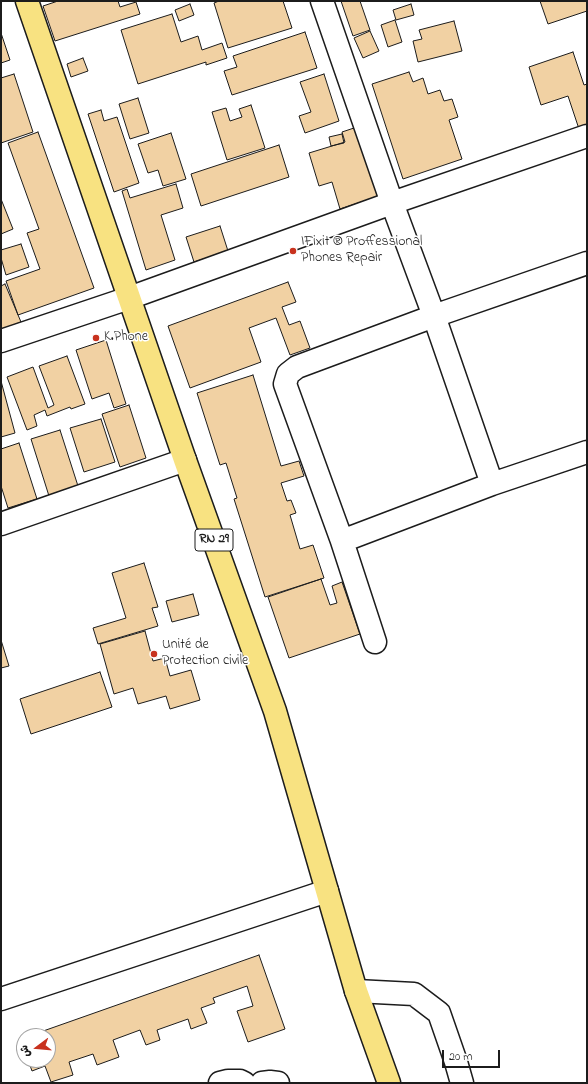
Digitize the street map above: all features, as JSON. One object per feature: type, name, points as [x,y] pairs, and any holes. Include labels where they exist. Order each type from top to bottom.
[{"type":"main road","name":"RN 29","points":[[27,1],[185,460],[275,711],[356,991],[389,1083]]},
{"type":"street","points":[[322,1],[492,484]]},
{"type":"street","points":[[1,341],[129,298],[392,203],[587,136]]},
{"type":"street","points":[[375,642],[342,541],[285,384],[288,374],[297,367],[434,316],[587,263]]},
{"type":"street","points":[[342,541],[492,484],[587,452]]},
{"type":"street","points":[[1,524],[185,460]]},
{"type":"street","points":[[1,999],[327,891]]},
{"type":"street","points":[[356,991],[414,994],[439,1013],[462,1083]]},
{"type":"street","points":[[220,1083],[228,1080],[240,1081],[244,1083]]},
{"type":"street","points":[[262,1083],[278,1083]]},
{"type":"building","points":[[58,1],[118,1],[120,7],[136,2],[140,14],[55,41],[43,6]]},
{"type":"building","points":[[219,1],[283,1],[292,28],[228,48],[214,3]]},
{"type":"building","points":[[341,1],[360,1],[370,30],[353,36]]},
{"type":"building","points":[[540,1],[587,1],[587,11],[548,24]]},
{"type":"building","points":[[190,4],[194,15],[179,21],[175,10]]},
{"type":"building","points":[[411,4],[414,15],[396,20],[393,10]]},
{"type":"building","points":[[172,14],[181,42],[198,36],[202,50],[222,43],[227,58],[206,65],[206,62],[138,84],[121,30]]},
{"type":"building","points":[[395,20],[402,42],[388,47],[381,25]]},
{"type":"building","points":[[454,21],[462,51],[418,62],[413,41],[422,39],[419,30]]},
{"type":"building","points":[[370,31],[379,51],[363,58],[354,38]]},
{"type":"building","points":[[305,32],[317,68],[232,95],[224,71],[237,67],[233,56]]},
{"type":"building","points":[[1,33],[10,60],[1,63]]},
{"type":"building","points":[[573,52],[584,85],[587,84],[587,127],[579,129],[568,96],[541,105],[529,67]]},
{"type":"building","points":[[83,58],[88,71],[71,77],[67,64]]},
{"type":"building","points":[[409,72],[413,82],[423,78],[428,94],[440,90],[444,101],[452,99],[458,117],[449,120],[462,159],[403,179],[372,84]]},
{"type":"building","points":[[14,74],[33,132],[1,143],[1,78]]},
{"type":"building","points":[[324,74],[339,121],[305,133],[299,116],[311,112],[300,82]]},
{"type":"building","points":[[138,98],[149,133],[130,139],[119,104]]},
{"type":"building","points":[[251,105],[265,148],[227,160],[212,112],[226,108],[230,121],[242,117],[239,109]]},
{"type":"building","points":[[101,110],[104,121],[117,117],[139,183],[114,192],[88,114]]},
{"type":"building","points":[[357,127],[379,196],[340,209],[332,182],[319,186],[309,153],[345,142],[342,132]]},
{"type":"building","points":[[38,132],[94,288],[18,315],[6,281],[40,269],[27,233],[39,229],[8,143]]},
{"type":"building","points":[[171,133],[186,179],[163,186],[158,170],[148,173],[138,144]]},
{"type":"building","points":[[342,134],[344,143],[331,146],[329,137]]},
{"type":"building","points":[[279,145],[289,177],[201,206],[191,174]]},
{"type":"building","points":[[176,184],[183,208],[161,215],[175,260],[146,270],[122,191],[127,189],[130,198]]},
{"type":"building","points":[[1,199],[13,229],[1,234]]},
{"type":"building","points":[[220,226],[228,251],[194,262],[186,237]]},
{"type":"building","points":[[21,244],[29,267],[6,275],[1,258],[1,250]]},
{"type":"building","points":[[288,282],[296,302],[282,307],[289,325],[300,321],[310,348],[290,355],[276,318],[249,328],[261,362],[190,388],[168,326]]},
{"type":"building","points":[[5,284],[21,322],[1,330],[1,286]]},
{"type":"building","points":[[106,340],[126,404],[114,408],[109,393],[92,399],[76,350]]},
{"type":"building","points":[[67,356],[85,404],[71,409],[70,407],[47,416],[45,410],[34,415],[37,426],[27,430],[7,377],[33,367],[48,408],[54,405],[39,366]]},
{"type":"building","points":[[253,375],[281,466],[299,461],[304,476],[281,483],[287,501],[291,500],[296,513],[290,515],[300,549],[313,545],[324,578],[265,597],[234,499],[237,498],[226,463],[220,465],[197,393]]},
{"type":"building","points":[[1,381],[15,433],[1,437]]},
{"type":"building","points":[[129,405],[146,458],[120,467],[102,414]]},
{"type":"building","points":[[101,419],[115,462],[84,472],[70,428]]},
{"type":"building","points":[[60,430],[78,486],[49,496],[31,439]]},
{"type":"building","points":[[19,443],[37,499],[8,508],[1,486],[1,449]]},
{"type":"building","points":[[144,563],[158,607],[152,608],[158,626],[98,644],[93,628],[126,618],[112,573]]},
{"type":"building","points":[[321,579],[330,605],[337,603],[332,586],[342,582],[360,634],[289,658],[268,597]]},
{"type":"building","points":[[193,594],[199,615],[172,622],[166,601]]},
{"type":"building","points":[[145,631],[153,661],[165,658],[170,676],[191,670],[200,700],[170,709],[166,696],[138,704],[133,688],[114,694],[100,644]]},
{"type":"building","points":[[1,640],[9,666],[1,668]]},
{"type":"building","points":[[100,672],[112,707],[31,734],[20,699]]},
{"type":"building","points":[[259,955],[285,1029],[248,1042],[237,1011],[253,1006],[247,986],[213,998],[215,1003],[201,1008],[207,1023],[191,1029],[188,1019],[157,1030],[160,1040],[146,1045],[140,1030],[113,1040],[119,1057],[97,1065],[93,1054],[69,1062],[73,1075],[51,1082],[46,1068],[56,1068],[56,1028],[52,1028]]},
{"type":"building","points":[[31,1068],[40,1068],[32,1071]]},
{"type":"place","name":"IFixit ® Proffessional Phones Repair","points":[[293,251]]},
{"type":"place","name":"K.Phone","points":[[96,338]]},
{"type":"place","name":"Unité de Protection civile","points":[[154,654]]}]
